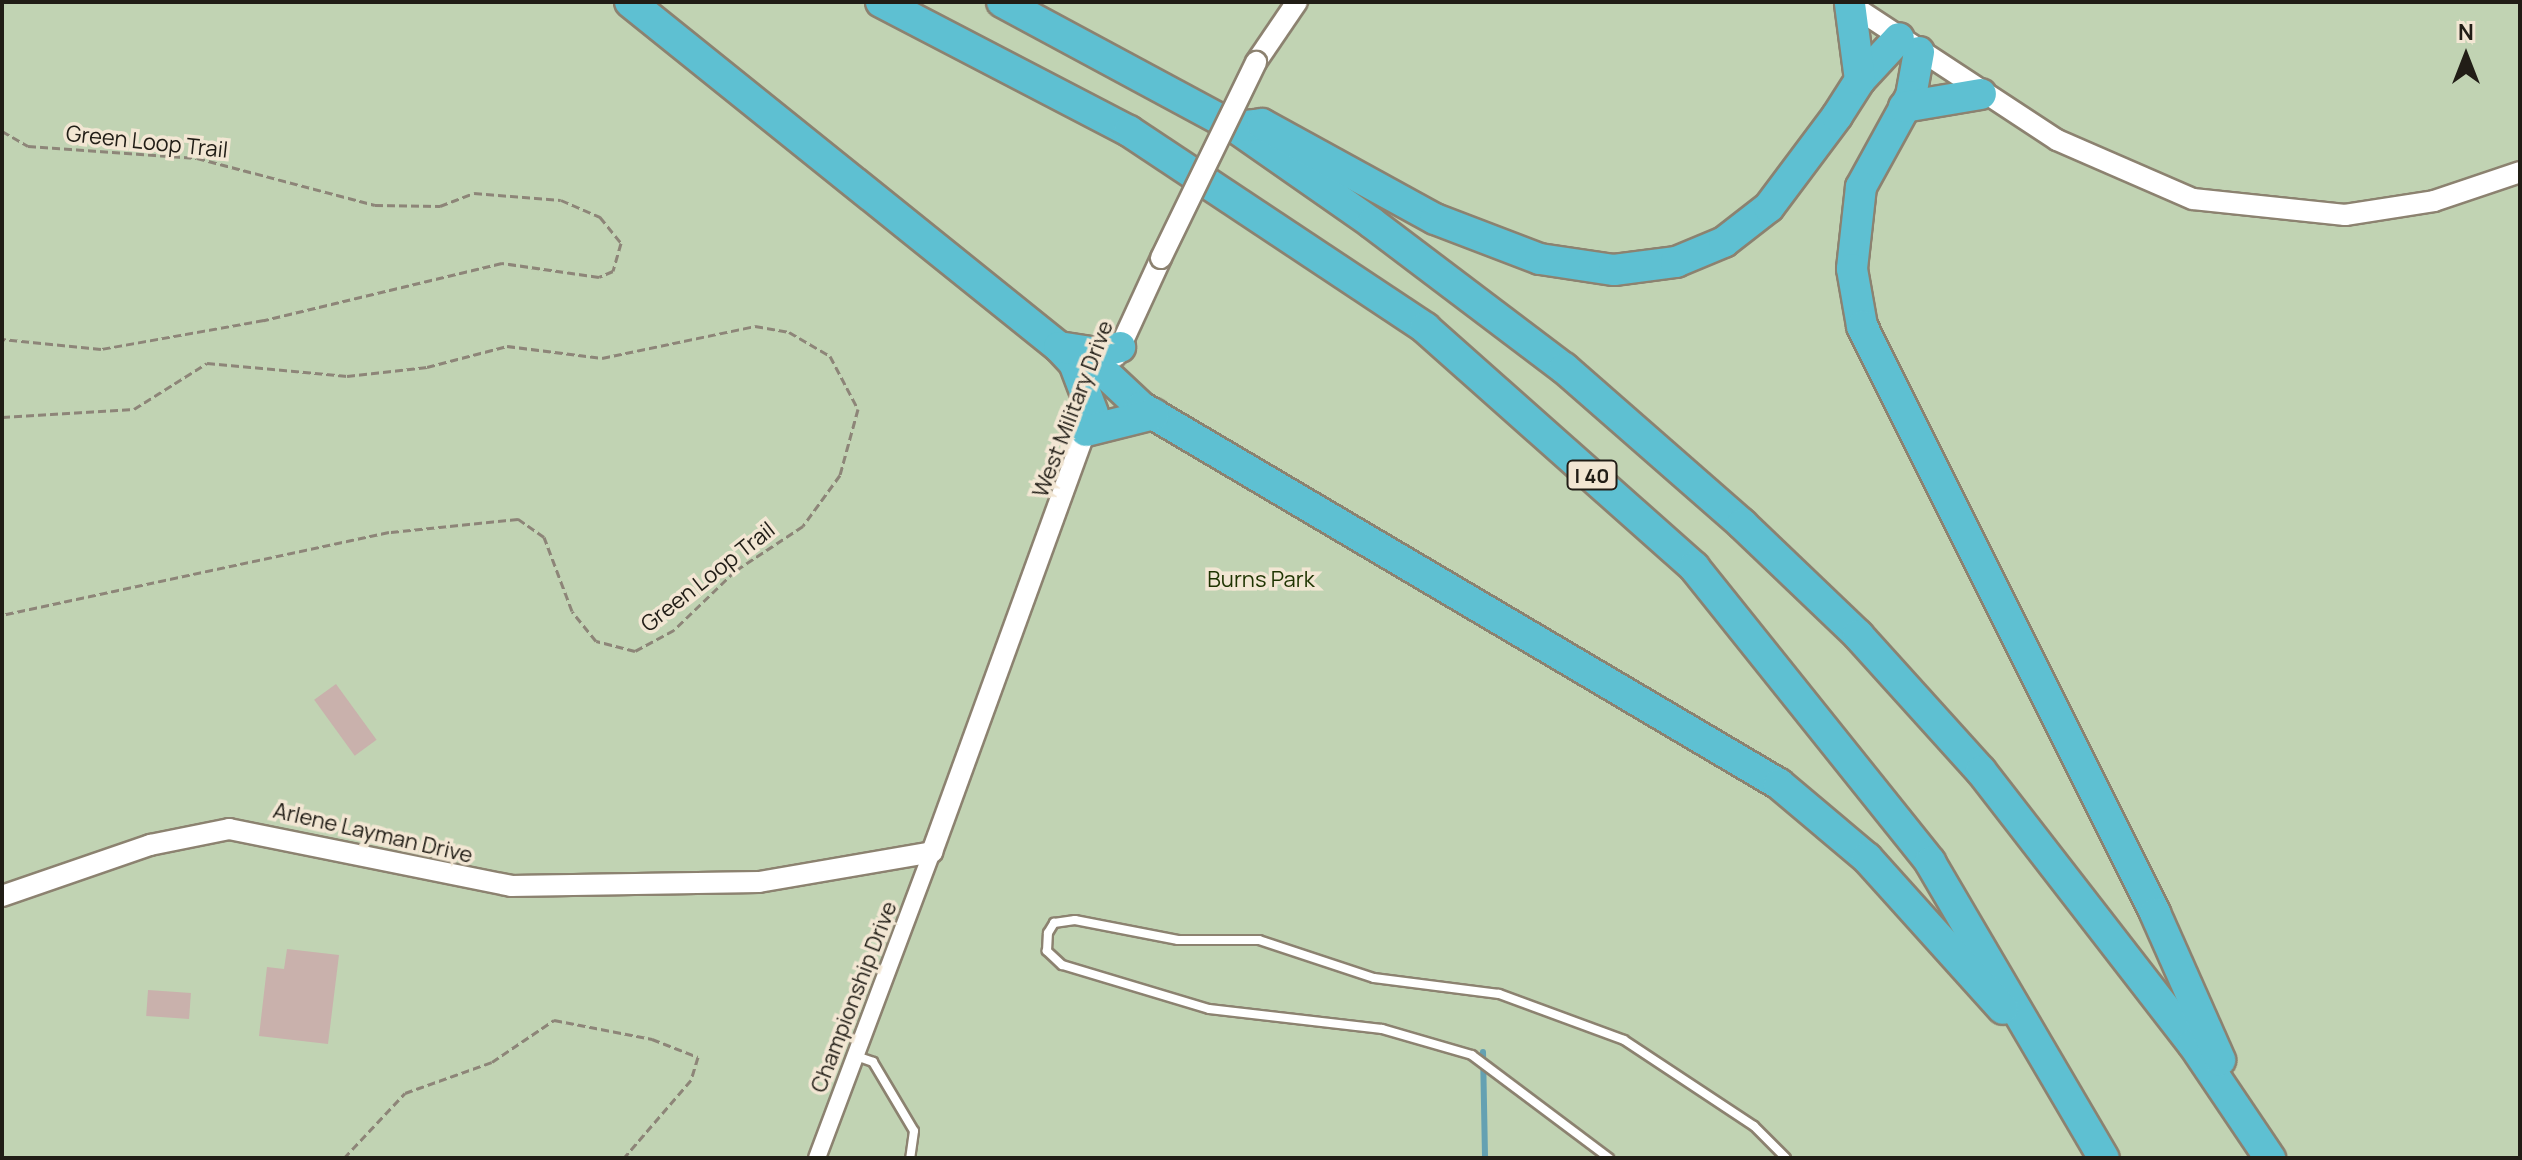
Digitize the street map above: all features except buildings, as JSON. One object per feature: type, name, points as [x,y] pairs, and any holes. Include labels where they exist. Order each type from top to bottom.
[{"type":"highway","points":[[630,2],[1059,347],[1074,363],[1089,422],[1154,414]]},
{"type":"highway","name":"I 40","points":[[881,2],[1129,131],[1251,208],[1425,328],[1694,567],[1823,720],[1930,862],[2104,1158]]},
{"type":"highway","points":[[1002,2],[1236,128],[1564,368],[1813,590],[2035,836],[2249,1124],[2270,1158]]},
{"type":"highway","points":[[1848,3],[1860,80]]},
{"type":"highway","points":[[1236,128],[1262,124],[1435,219],[1540,259],[1644,268],[1699,254],[1769,207],[1860,80],[1909,45]]},
{"type":"highway","points":[[1909,45],[1904,107],[1870,160],[1854,222],[1862,326],[2155,913],[2249,1124]]},
{"type":"highway","points":[[1904,107],[1981,94]]},
{"type":"highway","points":[[1059,347],[1098,353],[1120,347]]},
{"type":"highway","points":[[1108,376],[1154,414],[1779,784],[1867,858],[2039,1048]]},
{"type":"street","name":"West Military Drive","points":[[932,852],[1089,422],[1120,347],[1256,62],[1297,2]]},
{"type":"street","points":[[1848,3],[1981,94],[2134,178],[2242,210],[2345,215],[2398,209],[2520,172]]},
{"type":"street","name":"Arlene Layman Drive","points":[[2,896],[150,845],[229,829],[511,886],[759,882],[932,852]]},
{"type":"street","name":"Championship Drive","points":[[817,1158],[932,852]]},
{"type":"lane","points":[[1609,1158],[1570,1136],[1492,1064],[1472,1055],[1382,1029],[1209,1009],[1062,965],[1047,951],[1048,933],[1054,923],[1075,920],[1178,940],[1259,940],[1374,978],[1499,994],[1624,1040],[1754,1126],[1786,1158]]},
{"type":"lane","points":[[856,1056],[873,1062],[914,1131],[910,1158]]},
{"type":"path","name":"Green Loop Trail","points":[[2,131],[28,146],[197,158],[375,205],[440,206],[474,193],[561,200],[600,217],[621,243],[613,271],[599,277],[502,263],[264,320],[101,349],[2,339]]},
{"type":"path","name":"Green Loop Trail","points":[[2,417],[134,409],[207,363],[347,376],[427,367],[507,346],[602,358],[755,326],[789,332],[830,356],[858,409],[840,475],[803,526],[735,571],[674,630],[635,651],[596,641],[572,611],[544,537],[518,519],[389,532],[2,615]]},
{"type":"path","points":[[344,1158],[405,1093],[492,1062],[554,1020],[652,1039],[698,1057],[691,1080],[624,1158]]},
{"type":"green space","name":"Burns Park","points":[[2,2],[2520,2],[2520,1158],[2,1158]]},
{"type":"waterway","points":[[1483,1052],[1485,1158]]}]
